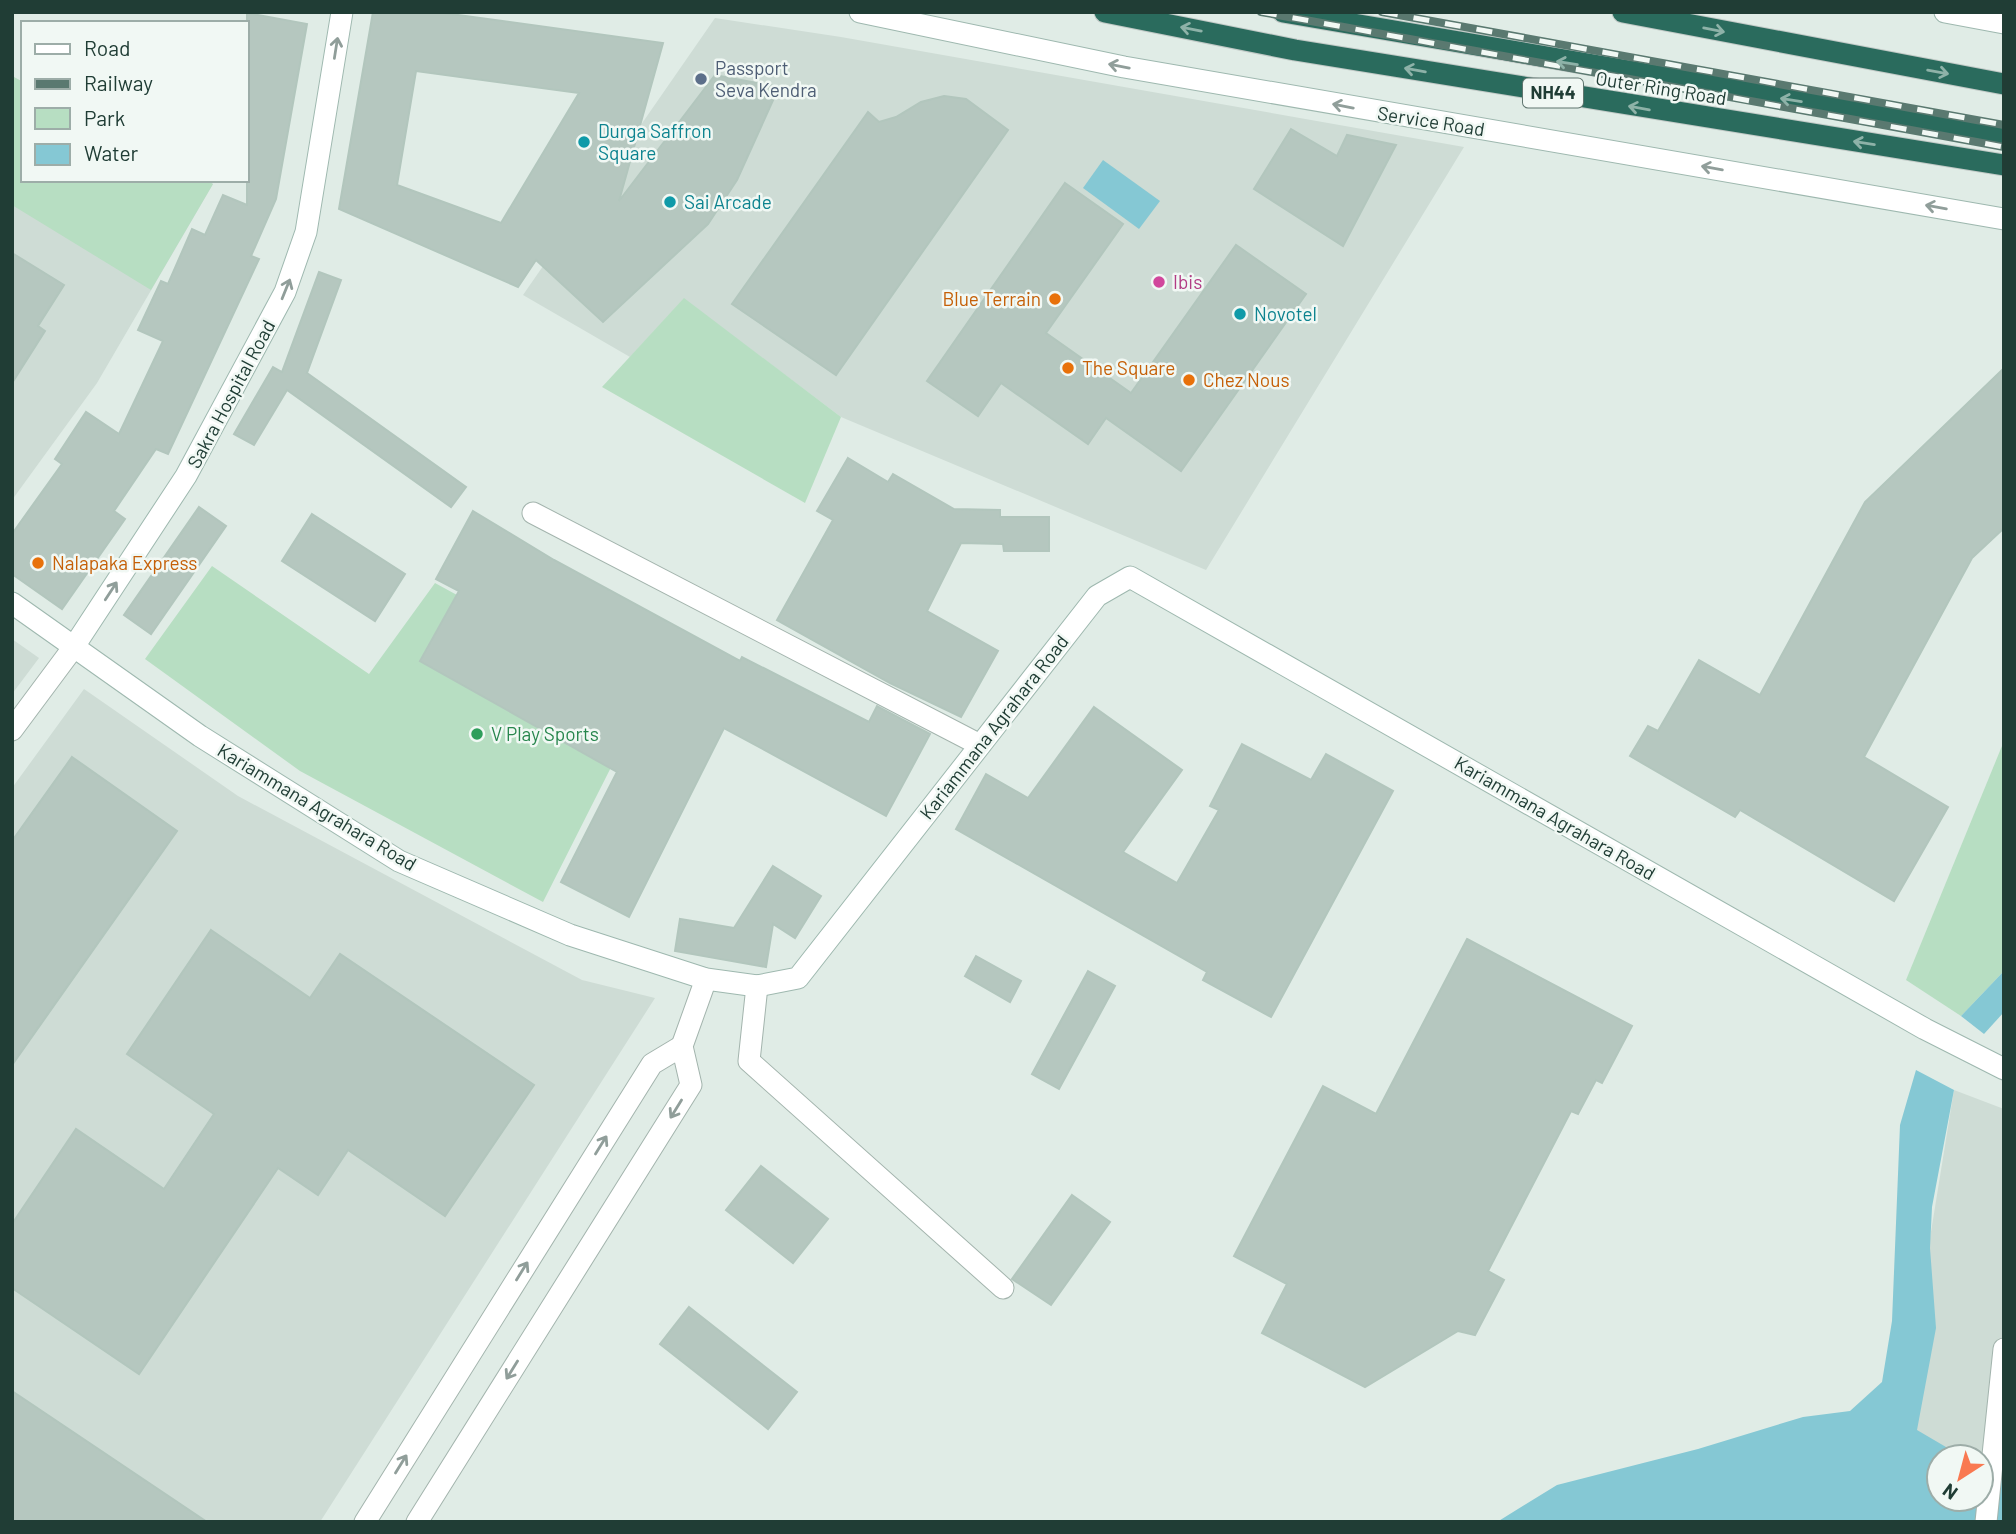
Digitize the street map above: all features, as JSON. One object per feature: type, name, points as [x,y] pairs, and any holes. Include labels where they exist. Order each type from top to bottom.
[{"type":"highway","name":"Outer Ring Road","points":[[1105,12],[1309,52],[2004,165]]},
{"type":"highway","points":[[1283,12],[2004,135]]},
{"type":"highway","points":[[1623,12],[2004,84]]},
{"type":"street","name":"Sakra Hospital Road","points":[[12,730],[73,648],[181,485],[285,292],[306,232],[342,12]]},
{"type":"street","name":"Service Road","points":[[860,12],[1124,67],[2004,219]]},
{"type":"street","points":[[1945,12],[2004,23]]},
{"type":"street","points":[[533,513],[981,745]]},
{"type":"street","name":"Kariammana Agrahara Road","points":[[12,603],[73,648],[278,787],[399,861],[570,935],[706,979],[757,986],[798,978],[1097,596],[1130,577],[1925,1029],[2002,1068]]},
{"type":"street","points":[[417,1522],[691,1085],[682,1046],[706,979]]},
{"type":"street","points":[[757,986],[749,1061],[1003,1288]]},
{"type":"street","points":[[365,1522],[652,1064],[682,1046]]},
{"type":"street","points":[[1986,1522],[2004,1349]]},
{"type":"shaded area","points":[[715,18],[841,37],[1464,147],[1206,570],[841,417],[684,299],[630,357],[523,295]]},
{"type":"shaded area","points":[[12,76],[21,81],[21,182],[213,184],[97,383],[12,500]]},
{"type":"shaded area","points":[[12,639],[39,658],[12,694]]},
{"type":"shaded area","points":[[84,689],[238,796],[582,980],[655,998],[320,1522],[12,1522],[12,788]]},
{"type":"shaded area","points":[[1954,1090],[2004,1109],[2004,1522],[1884,1522]]},
{"type":"green space","points":[[12,76],[21,81],[21,182],[213,184],[151,290],[12,205]]},
{"type":"green space","points":[[684,298],[841,417],[805,503],[602,387]]},
{"type":"green space","name":"V Play Sports","points":[[212,566],[369,674],[435,583],[646,698],[543,902],[300,771],[145,659]]},
{"type":"green space","points":[[2004,741],[2004,971],[1961,1016],[1906,980]]},
{"type":"water","points":[[1103,160],[1160,201],[1139,229],[1083,188]]},
{"type":"water","points":[[2004,971],[2004,1012],[1984,1034],[1961,1016]]},
{"type":"water","points":[[1916,1070],[1954,1090],[1932,1207],[1930,1248],[1936,1328],[1917,1430],[1939,1443],[1925,1443],[1925,1513],[1995,1513],[1995,1474],[2004,1479],[2004,1522],[1497,1522],[1557,1485],[1698,1449],[1803,1417],[1850,1411],[1882,1382],[1892,1321],[1900,1125]]},
{"type":"building","name":"Durga Saffron Square","points":[[373,12],[436,12],[663,43],[619,201],[715,75],[779,87],[737,180],[708,224],[603,322],[536,260],[518,287],[339,209]],"holes":[[[416,71],[579,93],[501,223],[397,185]]]},
{"type":"building","points":[[247,13],[307,24],[276,199],[251,256],[259,259],[168,454],[156,449],[114,511],[125,519],[62,609],[12,574],[12,534],[62,464],[55,459],[86,412],[119,434],[163,341],[138,330],[161,281],[168,284],[192,229],[205,235],[223,195],[247,205]]},
{"type":"building","points":[[944,96],[966,99],[1008,130],[836,375],[732,304],[868,112],[879,122],[896,117],[921,102]]},
{"type":"building","points":[[1291,129],[1337,156],[1347,135],[1396,145],[1343,246],[1254,189]]},
{"type":"building","name":"Novotel","points":[[1065,183],[1123,224],[1046,333],[1131,393],[1236,245],[1306,294],[1181,471],[1106,418],[1088,444],[1001,383],[978,416],[927,381]]},
{"type":"building","points":[[12,253],[64,285],[38,326],[45,331],[12,383]]},
{"type":"building","points":[[319,272],[341,280],[307,373],[466,487],[451,507],[287,390],[254,445],[234,434],[273,367],[282,372]]},
{"type":"building","points":[[2004,368],[2004,528],[1972,558],[1864,757],[1948,807],[1894,901],[1740,810],[1735,817],[1630,756],[1648,726],[1658,731],[1699,660],[1760,695],[1865,502]]},
{"type":"building","points":[[848,458],[888,482],[893,474],[954,509],[1000,510],[1000,517],[1049,517],[1049,551],[1004,551],[1003,544],[961,543],[927,611],[998,651],[961,717],[890,683],[777,620],[833,520],[817,511]]},
{"type":"building","points":[[199,507],[226,526],[151,634],[124,615]]},
{"type":"building","points":[[473,511],[554,560],[740,661],[742,657],[869,722],[877,706],[930,734],[886,816],[724,728],[629,917],[561,882],[617,772],[420,661],[459,591],[436,579]]},
{"type":"building","points":[[312,514],[405,574],[375,621],[282,561]]},
{"type":"building","points":[[1094,707],[1182,770],[1123,852],[1177,883],[1219,810],[1210,806],[1242,744],[1311,780],[1326,754],[1393,791],[1271,1017],[1203,980],[1207,972],[956,829],[986,774],[1028,798]]},
{"type":"building","points":[[72,757],[177,831],[12,1065],[12,841]]},
{"type":"building","points":[[773,866],[821,896],[795,938],[773,924],[766,967],[675,951],[680,919],[734,928]]},
{"type":"building","points":[[211,930],[310,998],[340,954],[534,1085],[445,1216],[348,1150],[318,1195],[278,1168],[139,1374],[12,1288],[12,1224],[76,1129],[164,1189],[214,1114],[127,1054]]},
{"type":"building","points":[[1467,939],[1632,1026],[1602,1083],[1596,1080],[1578,1114],[1571,1111],[1488,1271],[1504,1280],[1475,1335],[1458,1331],[1365,1387],[1262,1333],[1287,1284],[1234,1256],[1323,1086],[1376,1114]]},
{"type":"building","points":[[976,956],[1021,981],[1010,1002],[965,976]]},
{"type":"building","points":[[1088,971],[1115,986],[1059,1089],[1032,1074]]},
{"type":"building","points":[[761,1166],[828,1219],[793,1263],[726,1210]]},
{"type":"building","points":[[1072,1195],[1110,1222],[1051,1305],[1012,1279]]},
{"type":"building","points":[[689,1307],[797,1392],[768,1429],[660,1344]]},
{"type":"building","points":[[12,1391],[207,1522],[12,1522]]},
{"type":"railway","points":[[1261,12],[2004,147]]},
{"type":"railway","points":[[1382,12],[2004,125]]},
{"type":"place","name":"Passport Seva Kendra","points":[[701,79]]},
{"type":"place","name":"Durga Saffron Square","points":[[584,142]]},
{"type":"place","name":"Sai Arcade","points":[[670,202]]},
{"type":"place","name":"Ibis","points":[[1159,282]]},
{"type":"place","name":"Blue Terrain","points":[[1055,299]]},
{"type":"place","name":"Novotel","points":[[1240,314]]},
{"type":"place","name":"The Square","points":[[1068,368]]},
{"type":"place","name":"Chez Nous","points":[[1189,380]]},
{"type":"place","name":"Nalapaka Express","points":[[38,563]]},
{"type":"place","name":"V Play Sports","points":[[477,734]]}]
